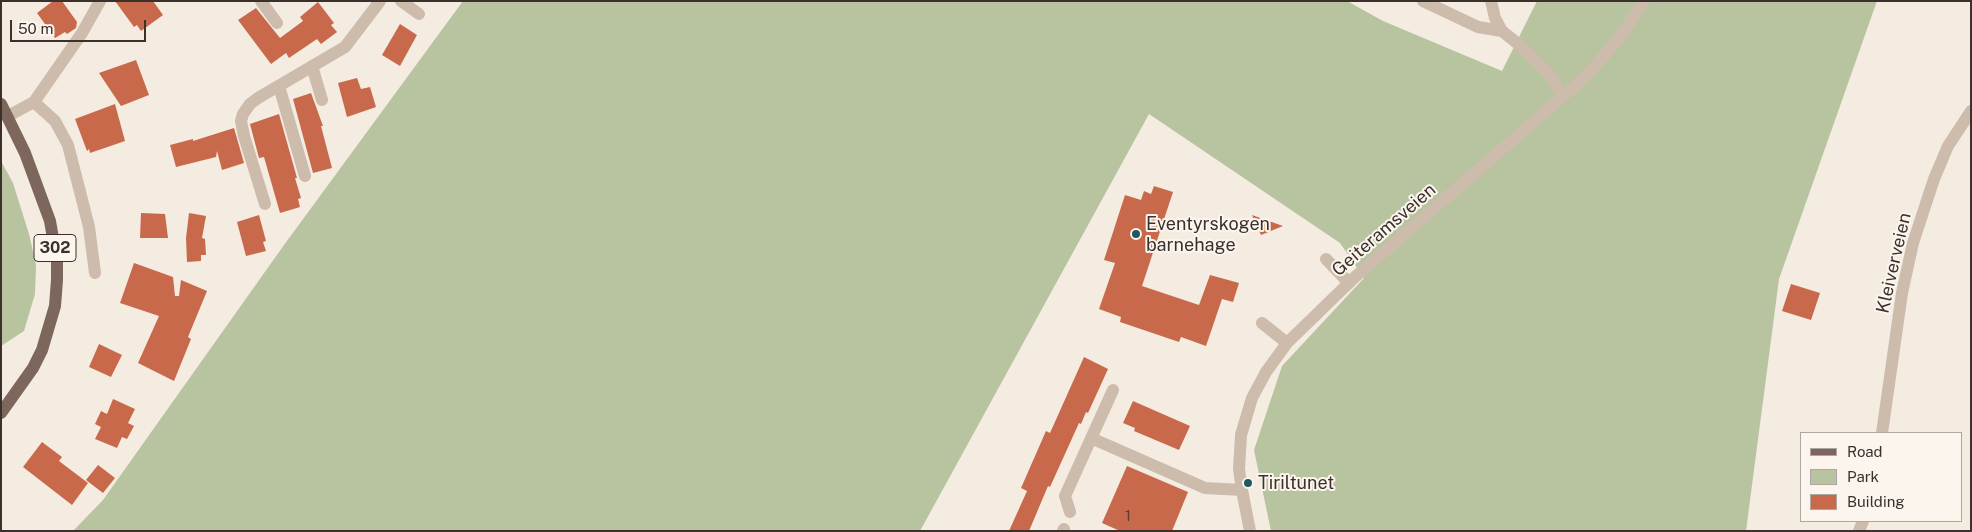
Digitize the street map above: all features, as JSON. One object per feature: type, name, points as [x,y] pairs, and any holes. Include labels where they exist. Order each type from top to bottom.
[{"type":"main road","name":"302","points":[[1,104],[35,177],[50,221],[57,261],[55,306],[42,350],[33,368],[1,413]]},
{"type":"street","points":[[8,116],[34,102],[82,33],[100,1]]},
{"type":"street","points":[[261,1],[277,23]]},
{"type":"street","points":[[265,204],[244,136],[241,121],[243,114],[250,104],[345,48],[380,1]]},
{"type":"street","points":[[401,1],[419,14]]},
{"type":"street","points":[[1491,1],[1495,18],[1502,31],[1522,47],[1549,74],[1563,96]]},
{"type":"street","name":"Geiteramsveien","points":[[1250,531],[1239,469],[1241,435],[1252,398],[1266,372],[1286,343],[1349,283],[1585,77],[1619,39],[1644,1]]},
{"type":"street","points":[[1427,2],[1478,27],[1502,31]]},
{"type":"street","points":[[312,66],[322,100]]},
{"type":"street","points":[[279,86],[305,176]]},
{"type":"street","points":[[34,102],[55,121],[68,146],[88,227],[95,273]]},
{"type":"street","name":"Kleiverveien","points":[[1882,432],[1902,293],[1913,243],[1934,179],[1948,146],[1971,111]]},
{"type":"street","points":[[1326,259],[1349,283]]},
{"type":"street","points":[[1262,323],[1286,343]]},
{"type":"street","points":[[1070,512],[1065,496],[1113,390]]},
{"type":"street","points":[[1091,438],[1205,488],[1242,490]]},
{"type":"green space","points":[[463,1],[1347,1],[1383,21],[1502,71],[1537,1],[1877,1],[1779,279],[1746,531],[1271,531],[1254,450],[1282,366],[1364,278],[1340,243],[1149,114],[920,531],[73,531],[103,500],[284,245]]},
{"type":"green space","points":[[1,161],[13,183],[29,234],[36,265],[35,294],[24,331],[1,346]]},
{"type":"building","points":[[53,1],[62,1],[77,22],[76,28],[67,34],[65,32],[55,38],[37,13]]},
{"type":"building","points":[[115,1],[153,1],[163,15],[141,31],[137,25],[134,27]]},
{"type":"building","points":[[318,2],[334,23],[331,25],[337,32],[321,44],[317,39],[289,58],[286,53],[271,64],[238,20],[256,8],[280,38],[303,21],[300,17]]},
{"type":"building","points":[[400,24],[417,35],[400,66],[382,55]]},
{"type":"building","points":[[136,60],[149,95],[121,106],[99,73]]},
{"type":"building","points":[[357,78],[361,89],[370,87],[376,107],[347,117],[338,83]]},
{"type":"building","points":[[311,93],[323,126],[321,126],[332,168],[313,173],[293,99]]},
{"type":"building","points":[[115,104],[125,141],[90,153],[89,149],[87,151],[75,119]]},
{"type":"building","points":[[279,114],[301,198],[298,199],[300,207],[280,213],[264,157],[259,158],[250,124]]},
{"type":"building","points":[[234,128],[244,163],[222,170],[217,151],[216,157],[176,167],[170,145],[193,139],[193,141]]},
{"type":"building","points":[[1154,186],[1173,192],[1142,286],[1199,305],[1210,275],[1239,283],[1233,302],[1222,299],[1206,346],[1181,337],[1179,342],[1120,322],[1121,317],[1099,309],[1115,263],[1104,260],[1125,195],[1141,200],[1144,191],[1151,194]]},
{"type":"building","points":[[141,213],[165,214],[168,238],[140,238]]},
{"type":"building","points":[[189,213],[206,216],[202,238],[205,239],[206,255],[201,255],[201,261],[187,262],[186,238]]},
{"type":"building","points":[[259,215],[266,241],[263,242],[266,251],[246,256],[237,222]]},
{"type":"building","points":[[1252,215],[1283,226],[1261,235]]},
{"type":"building","points":[[134,263],[173,277],[175,296],[179,296],[181,280],[207,291],[188,337],[191,339],[174,381],[138,363],[159,316],[120,303]]},
{"type":"building","points":[[1791,284],[1820,293],[1811,320],[1782,311]]},
{"type":"building","points":[[99,344],[122,355],[111,377],[89,367]]},
{"type":"building","points":[[1084,357],[1108,369],[1088,413],[1086,412],[1081,424],[1079,423],[1050,487],[1048,486],[1029,531],[1009,531],[1027,491],[1021,488],[1046,431],[1050,433]]},
{"type":"building","points":[[113,399],[135,409],[128,423],[134,426],[127,439],[122,437],[117,448],[95,439],[101,427],[95,424],[101,411],[107,414]]},
{"type":"building","points":[[1133,401],[1190,426],[1179,450],[1134,431],[1135,428],[1123,423]]},
{"type":"building","points":[[42,442],[62,457],[59,461],[88,483],[72,505],[23,467]]},
{"type":"building","points":[[98,465],[115,478],[103,493],[86,480]]},
{"type":"building","points":[[1127,466],[1188,492],[1172,531],[1120,531],[1102,523]]},
{"type":"place","name":"Eventyrskogen barnehage","points":[[1136,234]]},
{"type":"place","name":"Tiriltunet","points":[[1248,483]]}]
